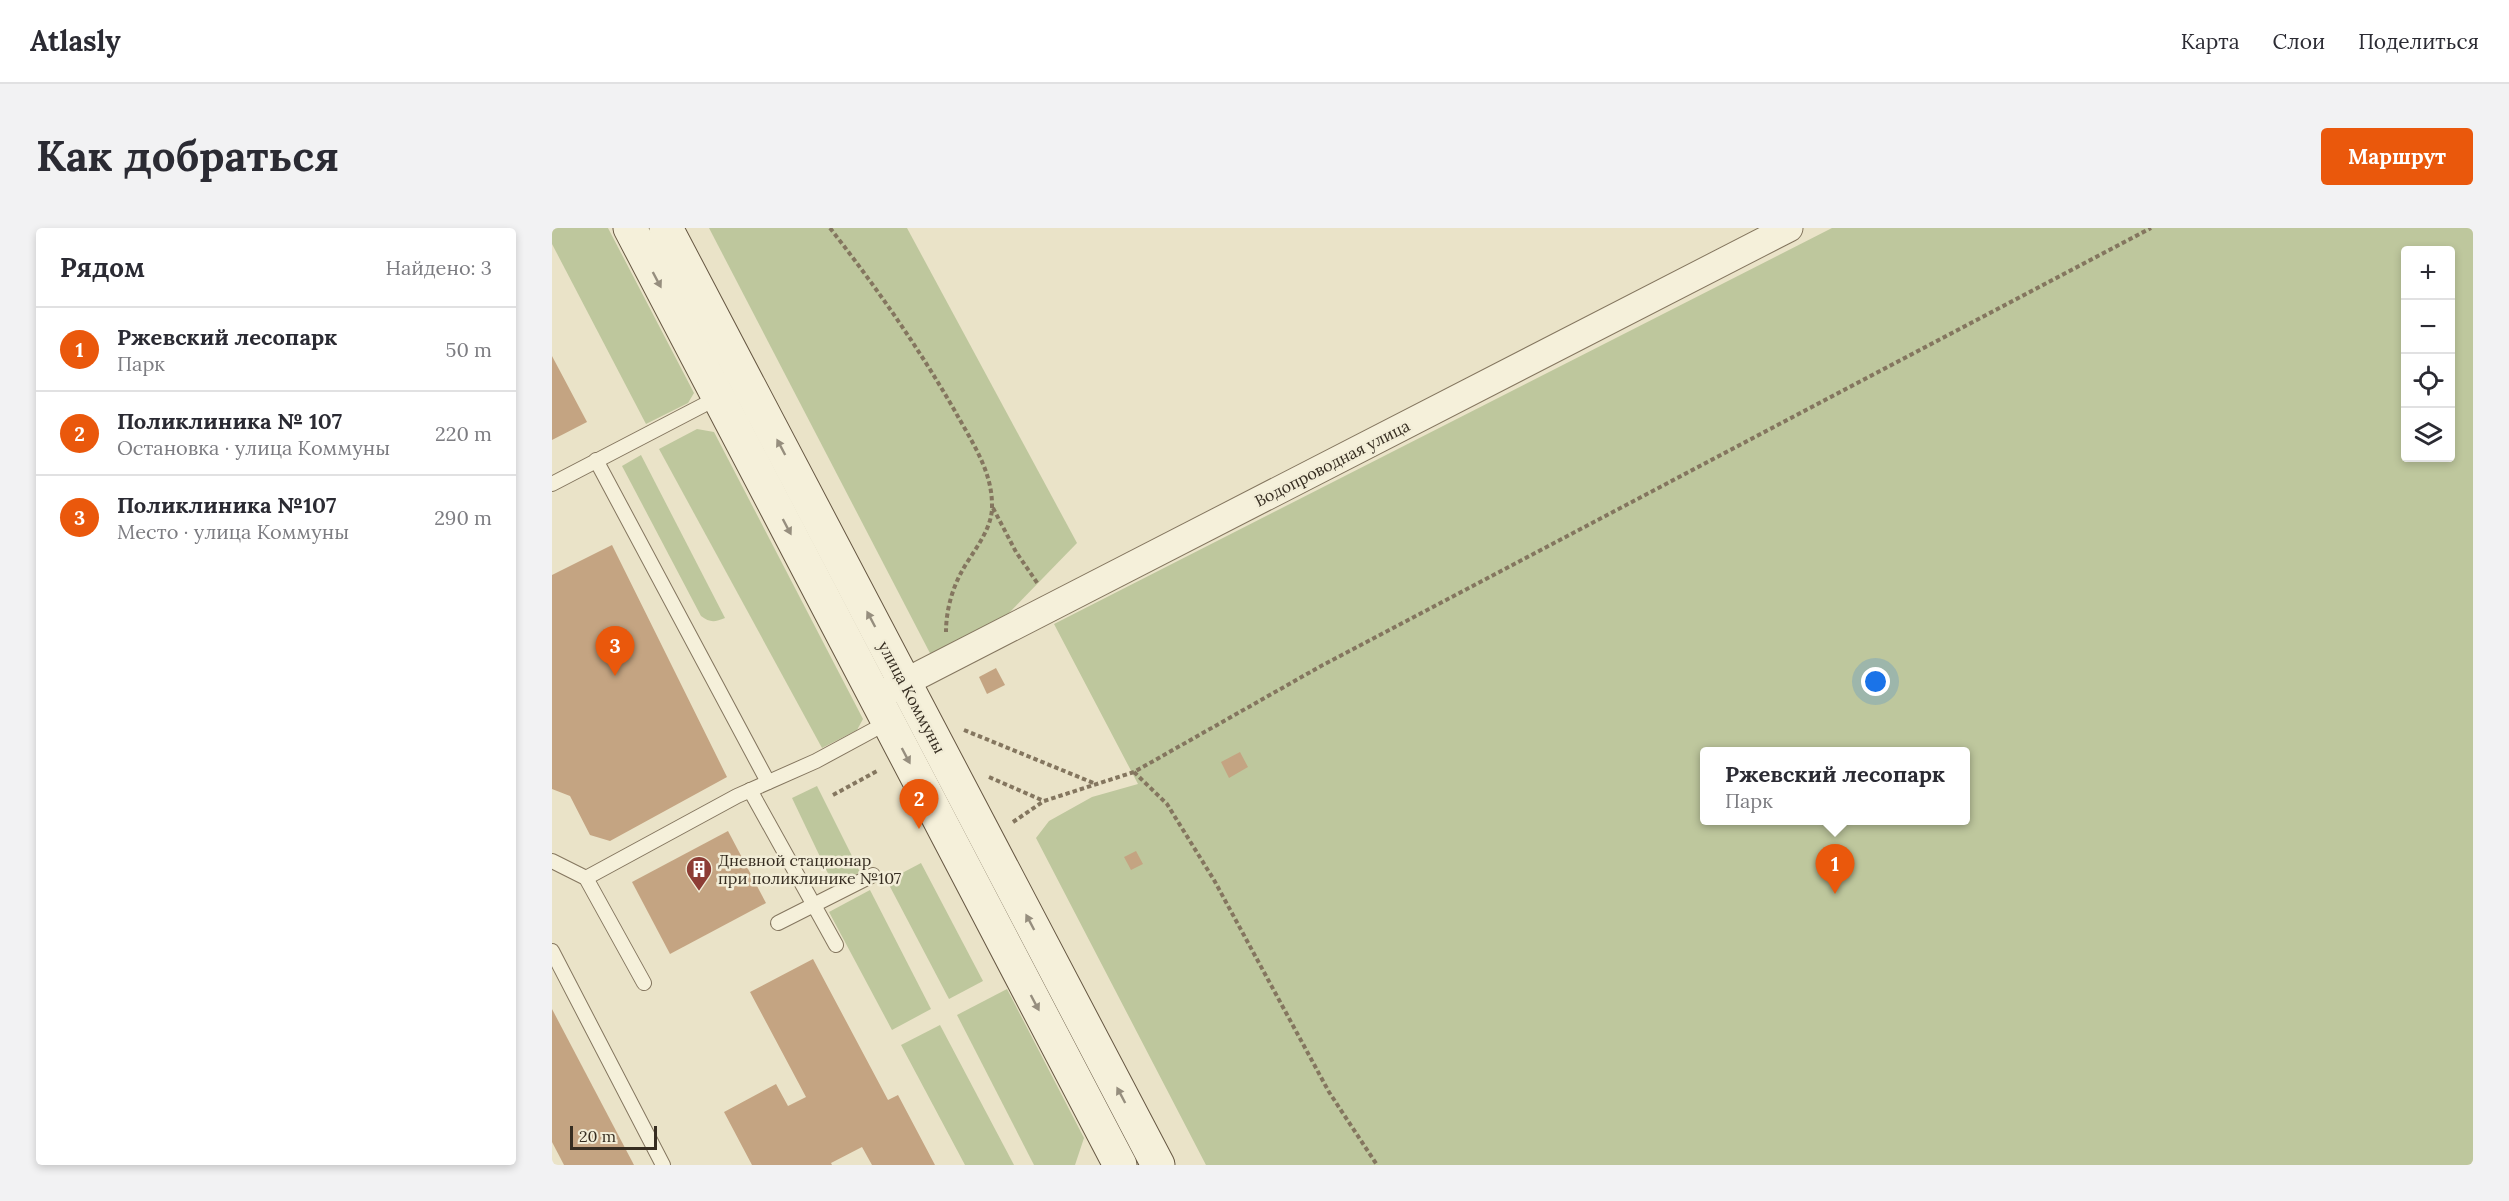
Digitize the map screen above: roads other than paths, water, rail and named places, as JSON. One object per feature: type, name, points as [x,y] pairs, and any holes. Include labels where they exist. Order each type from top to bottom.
[{"type":"main road","name":"улица Коммуны","points":[[630,228],[733,390],[1129,1156]]},
{"type":"main road","name":"улица Коммуны","points":[[666,228],[733,390]]},
{"type":"street","name":"Водопроводная улица","points":[[898,706],[944,662],[1789,228]]},
{"type":"lane","points":[[552,484],[733,390]]},
{"type":"lane","points":[[596,460],[768,782]]},
{"type":"lane","points":[[586,878],[750,790],[816,761],[898,706]]},
{"type":"lane","points":[[750,790],[836,945]]},
{"type":"lane","points":[[552,861],[586,878],[644,983]]},
{"type":"lane","points":[[778,923],[873,875]]},
{"type":"lane","points":[[552,951],[663,1165]]},
{"type":"place","name":"Поликлиника №107","points":[[615,676]]},
{"type":"place","name":"Поликлиника № 107","points":[[919,829]]},
{"type":"place","name":"Дневной стационар при поликлинике №107","points":[[699,892]]},
{"type":"place","name":"Ржевский лесопарк","points":[[1835,894]]}]
